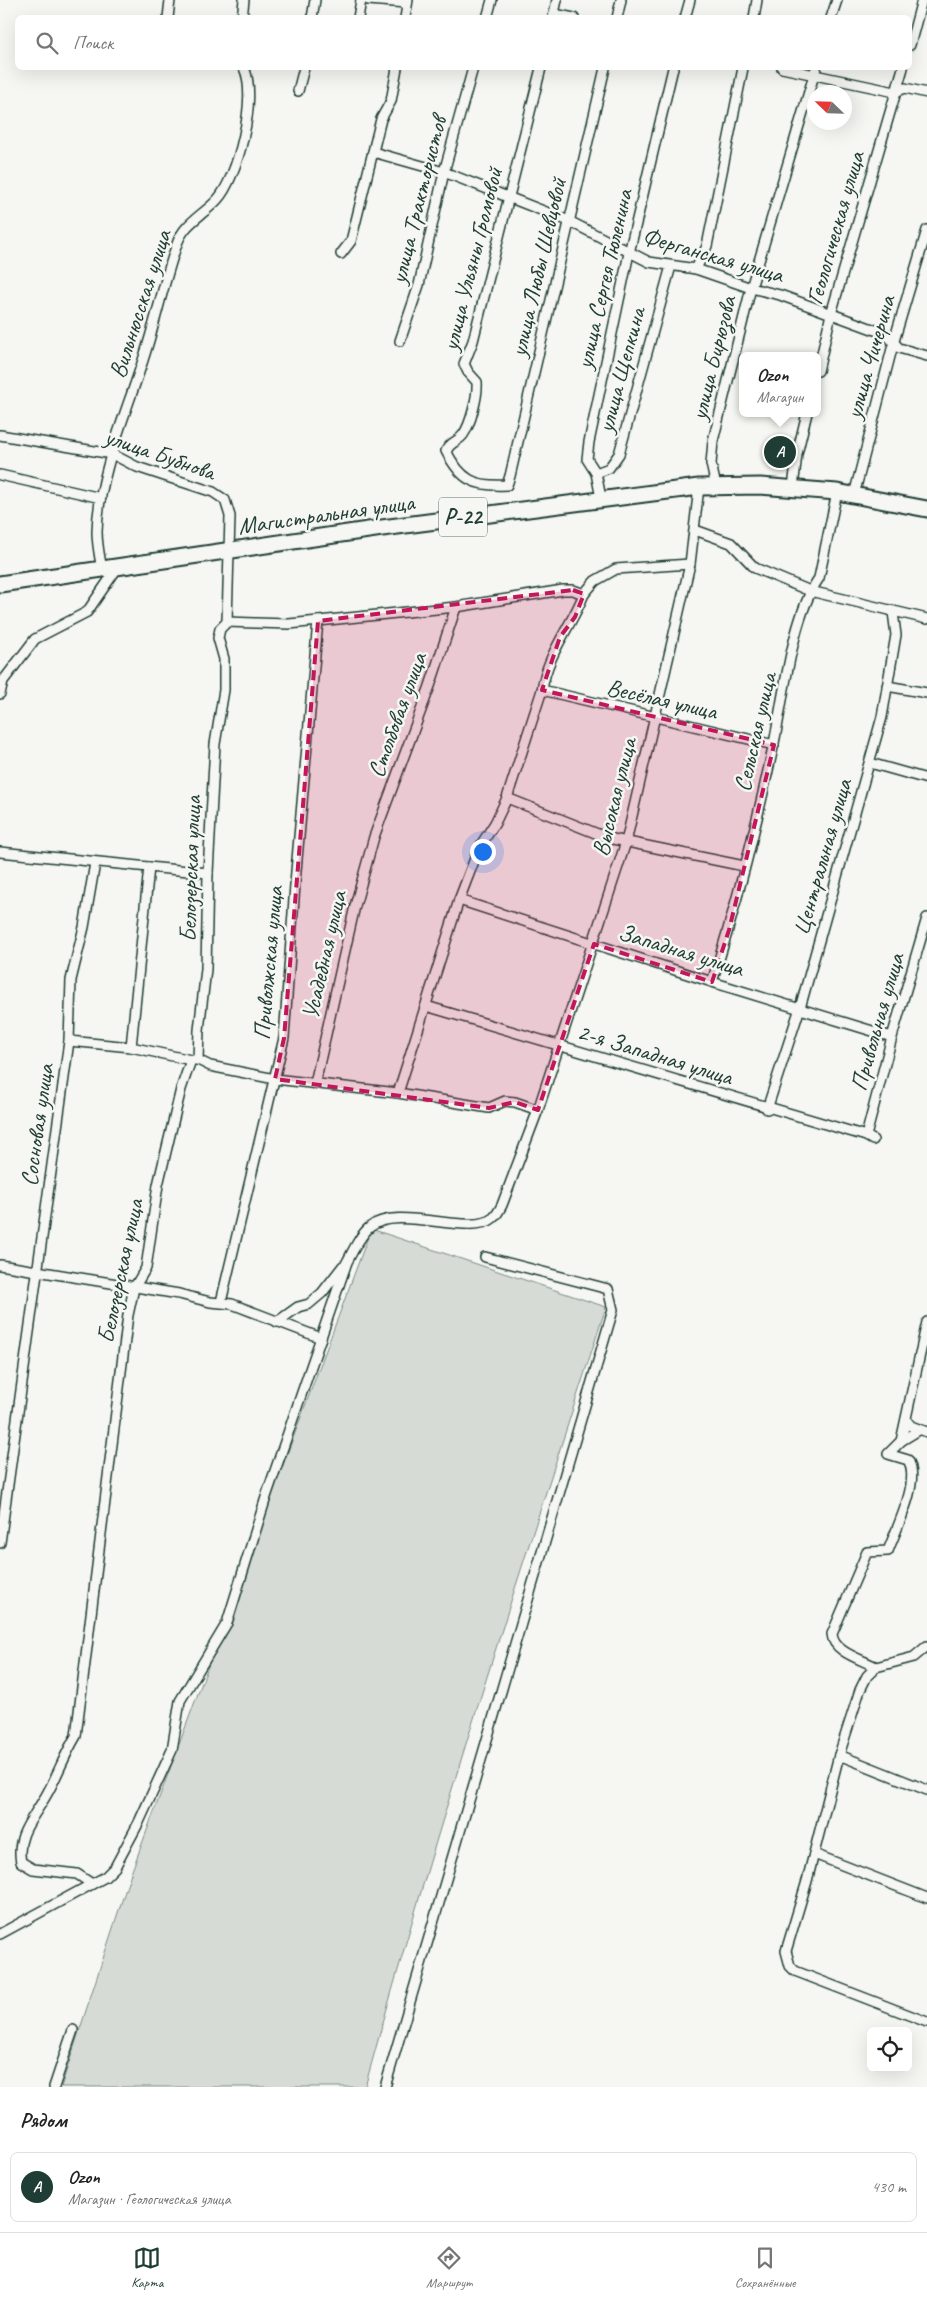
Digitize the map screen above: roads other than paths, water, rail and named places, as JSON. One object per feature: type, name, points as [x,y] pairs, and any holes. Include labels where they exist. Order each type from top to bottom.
[{"type":"highway","name":"Магистральная улица","points":[[0,584],[601,498],[699,487],[793,488],[854,494],[926,507]]},
{"type":"street","points":[[168,15],[170,0]]},
{"type":"street","points":[[242,15],[244,0]]},
{"type":"street","points":[[312,15],[315,0]]},
{"type":"street","points":[[358,15],[361,0]]},
{"type":"street","points":[[368,0],[407,2],[405,15]]},
{"type":"street","points":[[489,15],[492,0]]},
{"type":"street","points":[[553,15],[557,0]]},
{"type":"street","points":[[618,15],[621,0]]},
{"type":"street","points":[[686,15],[690,0]]},
{"type":"street","points":[[754,15],[757,0]]},
{"type":"street","points":[[832,15],[836,0]]},
{"type":"street","points":[[912,38],[922,0]]},
{"type":"street","name":"Вильнюсская улица","points":[[102,570],[97,533],[100,498],[112,454],[144,356],[177,242],[188,224],[218,200],[229,180],[244,144],[249,83],[245,70]]},
{"type":"street","points":[[298,91],[303,70]]},
{"type":"street","points":[[341,254],[351,241],[381,119],[391,101],[397,70]]},
{"type":"street","name":"улица Трактористов","points":[[400,341],[418,286],[444,172],[472,70]]},
{"type":"street","name":"улица Ульяны Громовой","points":[[510,476],[507,484],[489,486],[468,480],[455,468],[446,451],[451,442],[462,438],[470,422],[477,382],[464,364],[473,341],[540,70]]},
{"type":"street","name":"улица Любы Шевцовой","points":[[510,476],[605,70]]},
{"type":"street","name":"улица Сергея Тюленина","points":[[601,498],[596,473],[587,459],[589,442],[629,253],[673,70]]},
{"type":"street","points":[[696,269],[707,246],[743,70]]},
{"type":"street","name":"Геологическая улица","points":[[821,358],[831,314],[902,70]]},
{"type":"street","points":[[815,71],[895,92],[904,88],[927,93]]},
{"type":"street","name":"улица Бирюзова","points":[[716,486],[711,464],[713,441],[751,288],[815,71]]},
{"type":"street","name":"Ферганская улица","points":[[373,152],[444,172],[569,221],[649,262],[696,269],[751,288],[780,294],[886,334],[894,341],[898,348],[927,356]]},
{"type":"street","name":"улица Чичерина","points":[[854,494],[894,341],[927,230]]},
{"type":"street","name":"улица Щепкина","points":[[596,473],[609,468],[619,454],[671,266]]},
{"type":"street","points":[[793,488],[806,417]]},
{"type":"street","name":"улица Бубнова","points":[[0,435],[112,454],[136,467],[213,492],[225,500],[230,516],[230,551]]},
{"type":"street","points":[[0,475],[100,498]]},
{"type":"street","name":"Высокая улица","points":[[347,1262],[370,1227],[384,1220],[407,1219],[472,1224],[493,1218],[509,1191],[594,944],[626,842],[690,564],[699,487]]},
{"type":"street","name":"Сельская улица","points":[[712,982],[729,930],[774,745],[798,625],[810,591],[818,578],[837,492]]},
{"type":"street","points":[[695,530],[731,543],[755,568],[810,591],[927,619]]},
{"type":"street","name":"Белозерская улица","points":[[92,1884],[77,1874],[33,1869],[21,1862],[18,1849],[26,1827],[48,1792],[64,1756],[76,1736],[128,1315],[134,1288],[146,1268],[158,1185],[181,1089],[195,1060],[206,969],[208,873],[216,744],[224,690],[224,659],[218,638],[220,629],[227,622],[230,551]]},
{"type":"street","points":[[398,1093],[459,900],[479,848],[495,823],[507,798],[542,690],[543,679],[560,637],[575,617],[584,594],[595,581],[616,570],[690,564]]},
{"type":"street","points":[[0,694],[3,681],[35,639],[87,612],[118,567]]},
{"type":"street","points":[[227,622],[289,624],[456,607],[563,590],[573,590],[584,594]]},
{"type":"street","name":"Столбовая улица","points":[[374,837],[430,686],[456,607]]},
{"type":"street","name":"Центральная улица","points":[[767,1108],[800,1008],[882,717],[896,635],[892,612]]},
{"type":"street","name":"Приволжская улица","points":[[221,1302],[284,1038],[318,621]]},
{"type":"street","points":[[887,686],[927,693]]},
{"type":"street","name":"Весёлая улица","points":[[542,690],[774,745]]},
{"type":"street","points":[[870,763],[927,779]]},
{"type":"street","points":[[507,798],[592,833],[626,842],[744,866]]},
{"type":"street","name":"Усадебная улица","points":[[315,1083],[355,906],[374,837]]},
{"type":"street","points":[[0,852],[208,873]]},
{"type":"street","name":"Сосновая улица","points":[[0,1543],[69,1042],[71,980],[84,927],[95,863]]},
{"type":"street","points":[[131,1047],[149,867]]},
{"type":"street","name":"Западная улица","points":[[459,900],[712,982],[892,1037]]},
{"type":"street","name":"Привольная улица","points":[[869,1138],[892,1037],[927,918]]},
{"type":"street","name":"2-я Западная улица","points":[[426,1006],[869,1138]]},
{"type":"street","points":[[69,1042],[131,1047],[275,1079],[398,1093],[489,1108],[505,1101],[515,1102],[538,1110]]},
{"type":"street","points":[[385,2087],[613,1310],[608,1289],[485,1257]]},
{"type":"street","points":[[277,1322],[298,1307],[310,1304],[322,1293],[331,1279],[347,1262]]},
{"type":"street","points":[[0,1934],[105,1877],[115,1867],[172,1750],[180,1702],[227,1624],[267,1494],[347,1262]]},
{"type":"street","points":[[0,1265],[179,1294],[210,1302],[232,1304],[321,1338]]},
{"type":"street","points":[[901,1441],[927,1322]]},
{"type":"street","points":[[906,1420],[923,1431]]},
{"type":"street","points":[[876,1666],[840,1649],[834,1643],[832,1634],[867,1552],[888,1551],[898,1529],[912,1473],[908,1460],[888,1454],[901,1441],[923,1431]]},
{"type":"street","points":[[927,1646],[914,1657],[876,1666],[867,1676],[860,1690],[839,1755],[814,1854],[786,1951],[790,1966],[795,1971],[927,2022]]},
{"type":"street","points":[[839,1755],[927,1790]]},
{"type":"street","points":[[814,1854],[927,1898]]},
{"type":"street","points":[[54,2087],[73,2030]]},
{"type":"place","name":"Ozon","points":[[780,452]]}]
